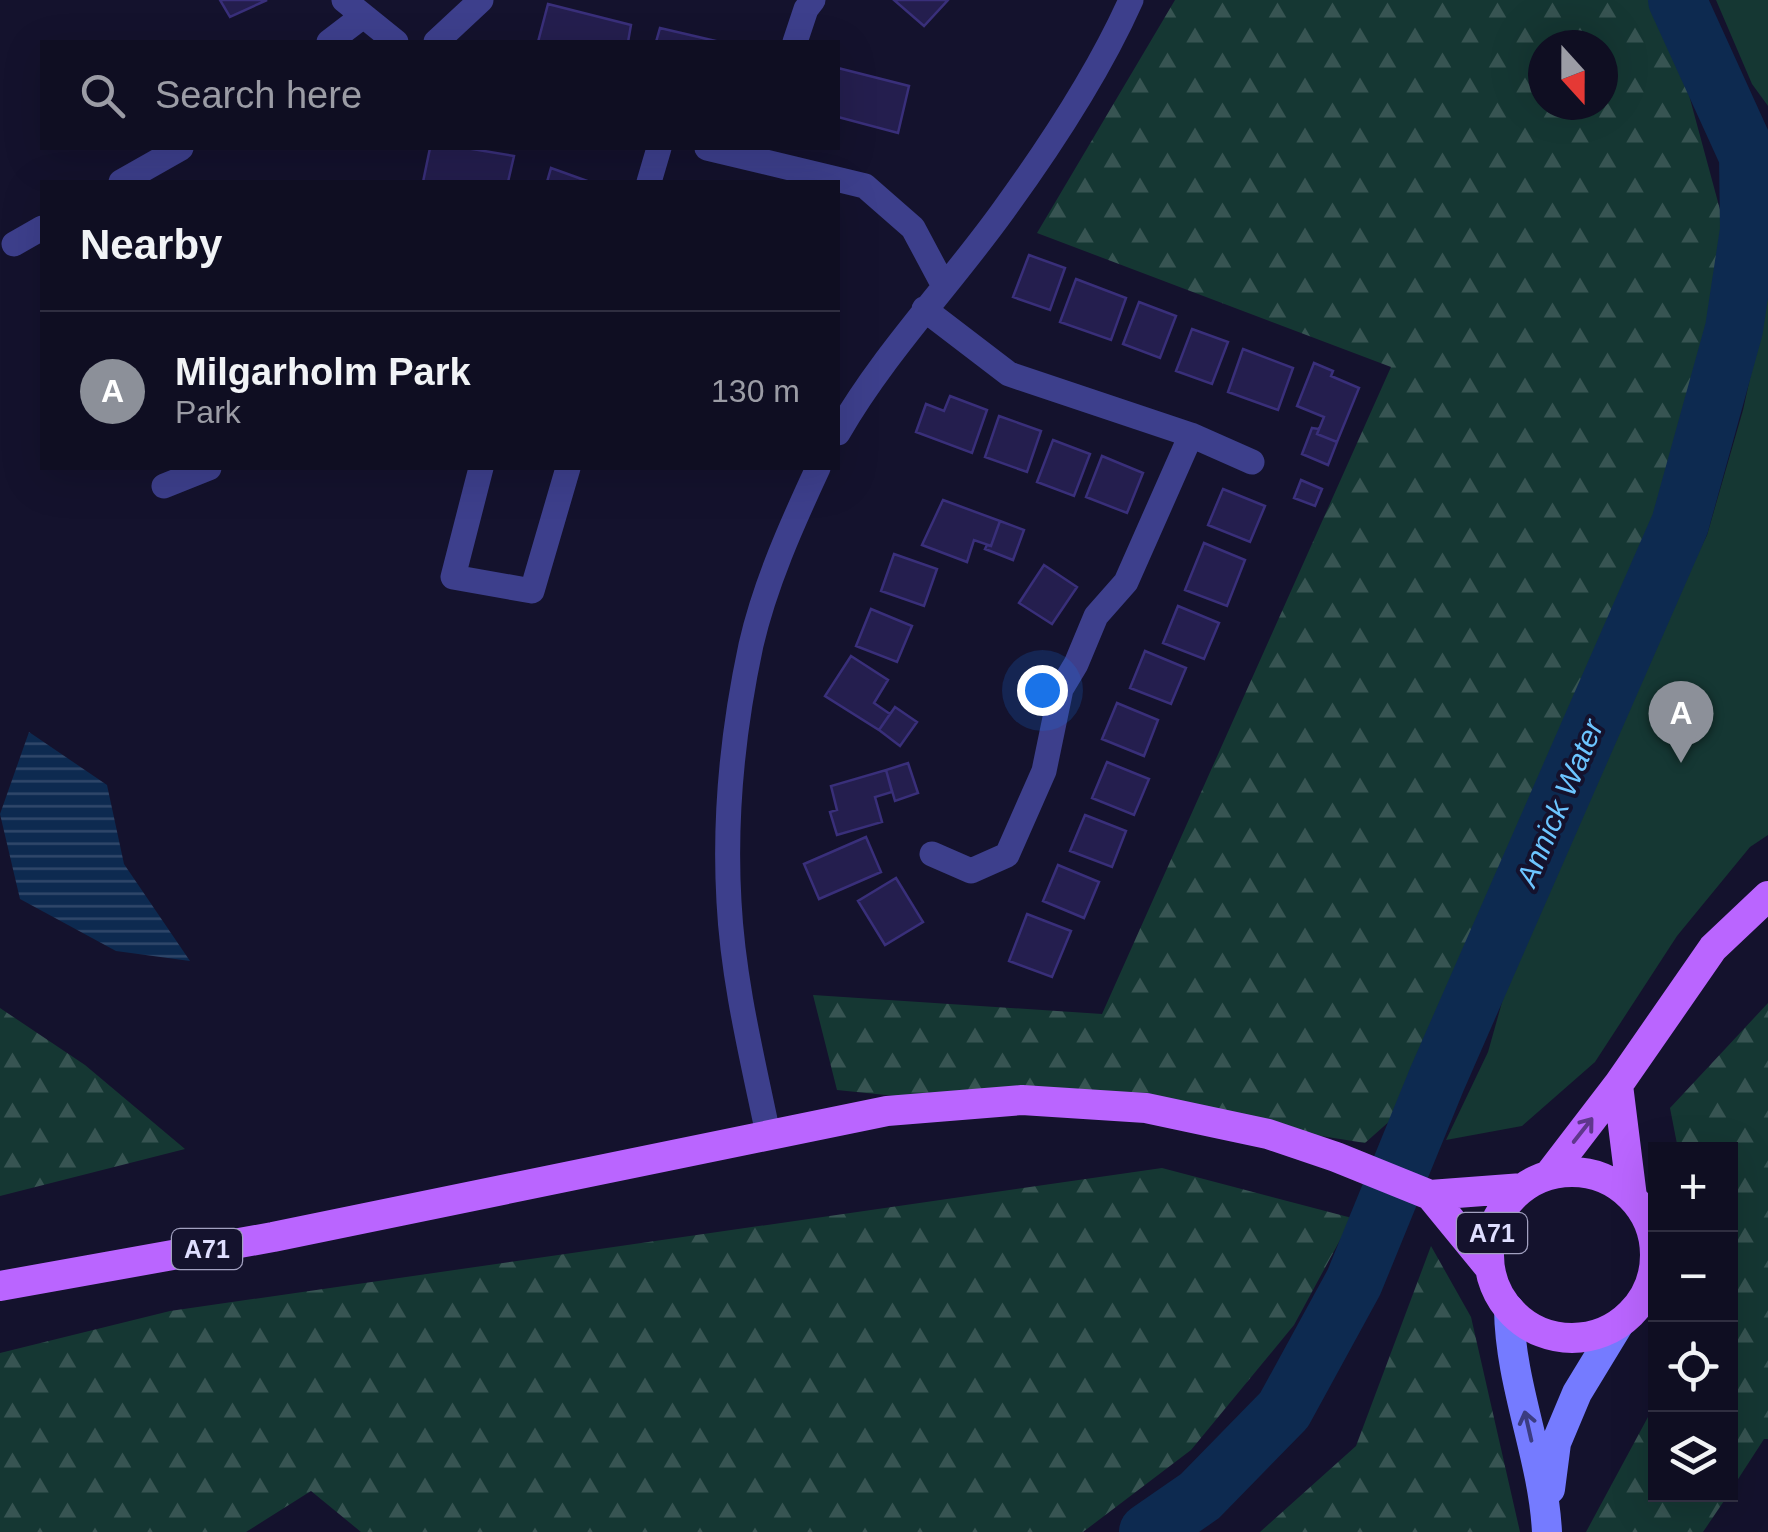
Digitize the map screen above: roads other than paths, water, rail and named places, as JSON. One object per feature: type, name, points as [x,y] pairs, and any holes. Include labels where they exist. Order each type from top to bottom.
[{"type":"main road","name":"A71","points":[[1509,1310],[1494,1284],[1490,1267],[1491,1238],[1501,1212],[1536,1182],[1618,1085],[1713,948],[1768,896]]},
{"type":"main road","points":[[1509,1310],[1547,1335],[1577,1339],[1619,1324],[1640,1304],[1653,1278],[1654,1236],[1632,1196],[1618,1085]]},
{"type":"main road","name":"A71","points":[[0,1286],[273,1237],[887,1110],[1022,1100],[1146,1108],[1268,1134],[1336,1156],[1430,1195],[1490,1267]]},
{"type":"main road","name":"A71","points":[[1430,1195],[1588,1173],[1606,1179],[1632,1196]]},
{"type":"main road","points":[[1509,1310],[1510,1350],[1547,1527]]},
{"type":"main road","points":[[1547,1527],[1556,1443],[1577,1393],[1619,1324]]},
{"type":"street","points":[[438,40],[481,0]]},
{"type":"street","points":[[796,40],[813,0]]},
{"type":"street","points":[[840,429],[860,394],[1002,212],[1067,116],[1131,0]]},
{"type":"street","points":[[330,40],[354,8],[394,40]]},
{"type":"street","points":[[124,180],[177,150]]},
{"type":"street","points":[[650,180],[658,150]]},
{"type":"street","points":[[740,151],[865,186],[913,228],[944,286]]},
{"type":"street","points":[[14,244],[40,229]]},
{"type":"street","points":[[924,309],[1009,374],[1190,435],[1252,462]]},
{"type":"street","points":[[932,854],[971,871],[1007,855],[1044,771],[1061,688],[1096,616],[1126,582],[1190,435]]},
{"type":"street","points":[[164,486],[204,470]]},
{"type":"street","points":[[480,470],[453,576],[532,591],[567,470]]},
{"type":"street","points":[[768,1134],[744,1020],[729,903],[732,758],[752,643],[780,557],[817,470]]},
{"type":"water","points":[[29,732],[107,785],[124,864],[190,961],[116,951],[20,899],[0,814]]},
{"type":"waterway","name":"Annick Water","points":[[1148,1532],[1200,1496],[1284,1410],[1354,1282],[1437,1079],[1680,524],[1734,329],[1749,230],[1748,156],[1677,0]]},
{"type":"place","name":"Milgarholm Park","points":[[1681,763]]}]
